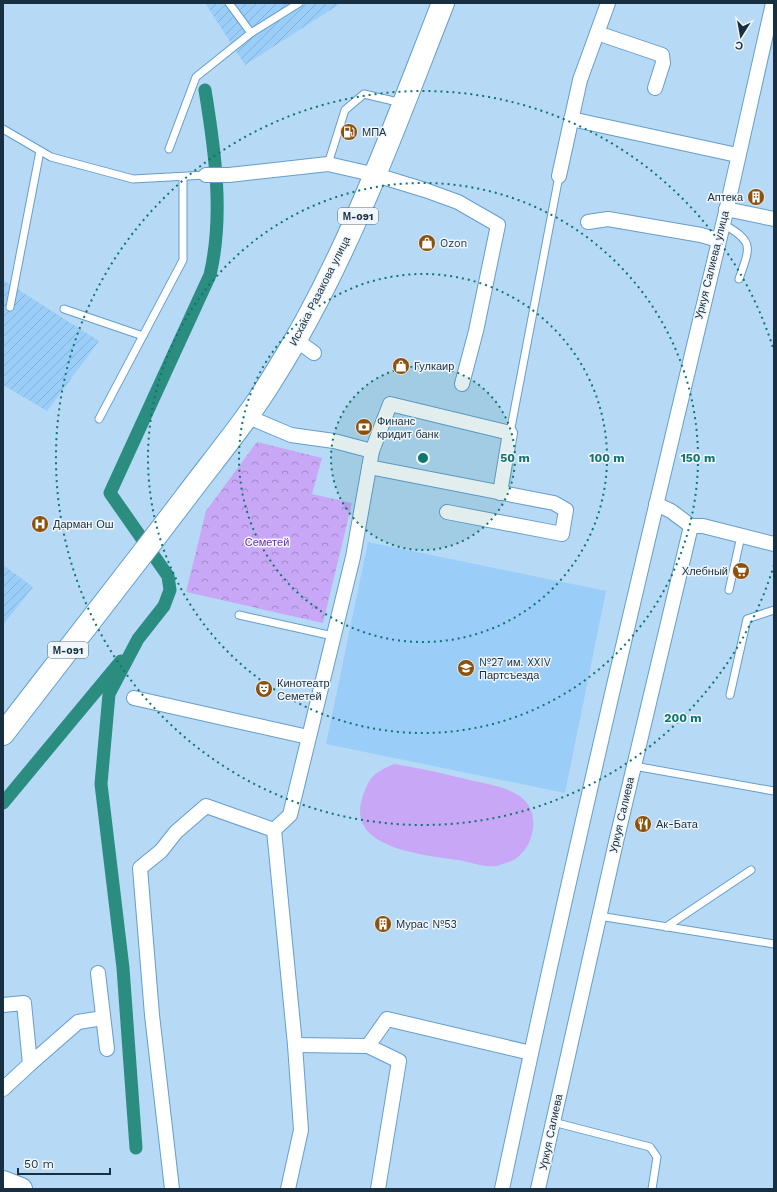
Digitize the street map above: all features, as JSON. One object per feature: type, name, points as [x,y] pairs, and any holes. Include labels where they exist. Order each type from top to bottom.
[{"type":"main road","name":"Исхака Разакова улица","points":[[246,416],[274,377],[296,340],[327,280],[376,174],[443,3]]},
{"type":"main road","name":"М-091","points":[[3,734],[159,532],[246,416]]},
{"type":"main road","points":[[3,1182],[21,1189]]},
{"type":"street","points":[[559,176],[580,80],[608,3]]},
{"type":"street","name":"Уркуя Салиева улица","points":[[656,504],[773,3]]},
{"type":"street","points":[[596,33],[662,56],[663,63],[655,88]]},
{"type":"street","points":[[571,119],[737,155]]},
{"type":"street","points":[[206,175],[229,175],[328,164],[376,174],[458,202],[498,225],[476,331],[462,384]]},
{"type":"street","points":[[726,209],[774,219]]},
{"type":"street","points":[[588,222],[608,219],[701,235],[718,240]]},
{"type":"street","points":[[296,340],[314,353]]},
{"type":"street","points":[[274,830],[290,815],[353,557],[372,450],[390,404],[510,433],[500,493]]},
{"type":"street","points":[[246,416],[291,435],[334,441],[372,450]]},
{"type":"street","points":[[369,467],[554,503],[566,510],[562,534],[446,512]]},
{"type":"street","points":[[502,1189],[531,1053],[656,504],[671,511],[691,526],[703,526],[740,536],[773,541]]},
{"type":"street","name":"Уркуя Салиева","points":[[538,1189],[599,916],[691,526]]},
{"type":"street","points":[[134,698],[308,737]]},
{"type":"street","points":[[172,1189],[152,1015],[140,868],[161,851],[176,832],[206,806],[274,830]]},
{"type":"street","points":[[274,830],[295,1045],[301,1130],[288,1189]]},
{"type":"street","points":[[98,973],[107,1049]]},
{"type":"street","points":[[3,1005],[24,1003],[30,1064]]},
{"type":"street","points":[[3,1089],[78,1022],[103,1018]]},
{"type":"street","points":[[368,1046],[386,1019],[531,1053]]},
{"type":"street","points":[[295,1045],[368,1046],[399,1061],[378,1189]]},
{"type":"lane","points":[[230,3],[251,32]]},
{"type":"lane","points":[[169,149],[196,78],[251,32],[299,3]]},
{"type":"lane","points":[[328,164],[344,110],[364,94],[404,103]]},
{"type":"lane","points":[[3,130],[51,157],[133,179],[206,175]]},
{"type":"lane","points":[[10,307],[40,151]]},
{"type":"lane","points":[[510,433],[559,176]]},
{"type":"lane","points":[[99,418],[182,260],[183,177]]},
{"type":"lane","points":[[722,224],[739,233],[746,240],[748,252],[739,279]]},
{"type":"lane","points":[[64,309],[142,336]]},
{"type":"lane","points":[[729,590],[740,536]]},
{"type":"lane","points":[[730,695],[747,619],[774,610]]},
{"type":"lane","points":[[239,615],[333,636]]},
{"type":"lane","points":[[634,766],[774,790]]},
{"type":"lane","points":[[666,927],[751,870]]},
{"type":"lane","points":[[599,916],[774,944]]},
{"type":"lane","points":[[553,1122],[650,1146],[657,1157],[652,1189]]},
{"type":"shaded area","points":[[205,3],[341,3],[245,65]]},
{"type":"shaded area","points":[[3,280],[99,341],[47,411],[3,385]]},
{"type":"shaded area","name":"№27 им. XXIV Партсъезда","points":[[368,542],[606,591],[565,793],[326,744]]},
{"type":"shaded area","points":[[3,565],[33,587],[3,625]]},
{"type":"green space","name":"Семетей","points":[[257,442],[322,458],[312,494],[352,503],[323,623],[186,592],[206,511]]},
{"type":"green space","points":[[394,764],[493,785],[517,794],[528,804],[533,819],[531,836],[524,851],[516,858],[508,862],[496,866],[488,866],[413,852],[394,847],[378,840],[367,830],[360,816],[362,799],[367,786],[376,773]]},
{"type":"waterway","points":[[136,1148],[123,968],[101,784],[109,694],[138,639],[164,606],[170,590],[168,576],[110,493],[210,275],[217,229],[217,206],[215,160],[205,90]]},
{"type":"waterway","points":[[3,803],[121,661]]},
{"type":"place","name":"МПА","points":[[349,132]]},
{"type":"place","name":"Аптека","points":[[756,197]]},
{"type":"place","name":"Ozon","points":[[427,243]]},
{"type":"place","name":"Гулкаир","points":[[401,366]]},
{"type":"place","name":"Финанс кридит банк","points":[[364,427]]},
{"type":"place","name":"Дарман Ош","points":[[40,524]]},
{"type":"place","name":"Хлебный","points":[[741,571]]},
{"type":"place","name":"№27 им. XXIV Партсъезда","points":[[466,668]]},
{"type":"place","name":"Кинотеатр Семетей","points":[[264,689]]},
{"type":"place","name":"Ак-Бата","points":[[643,824]]},
{"type":"place","name":"Мурас №53","points":[[383,924]]}]
